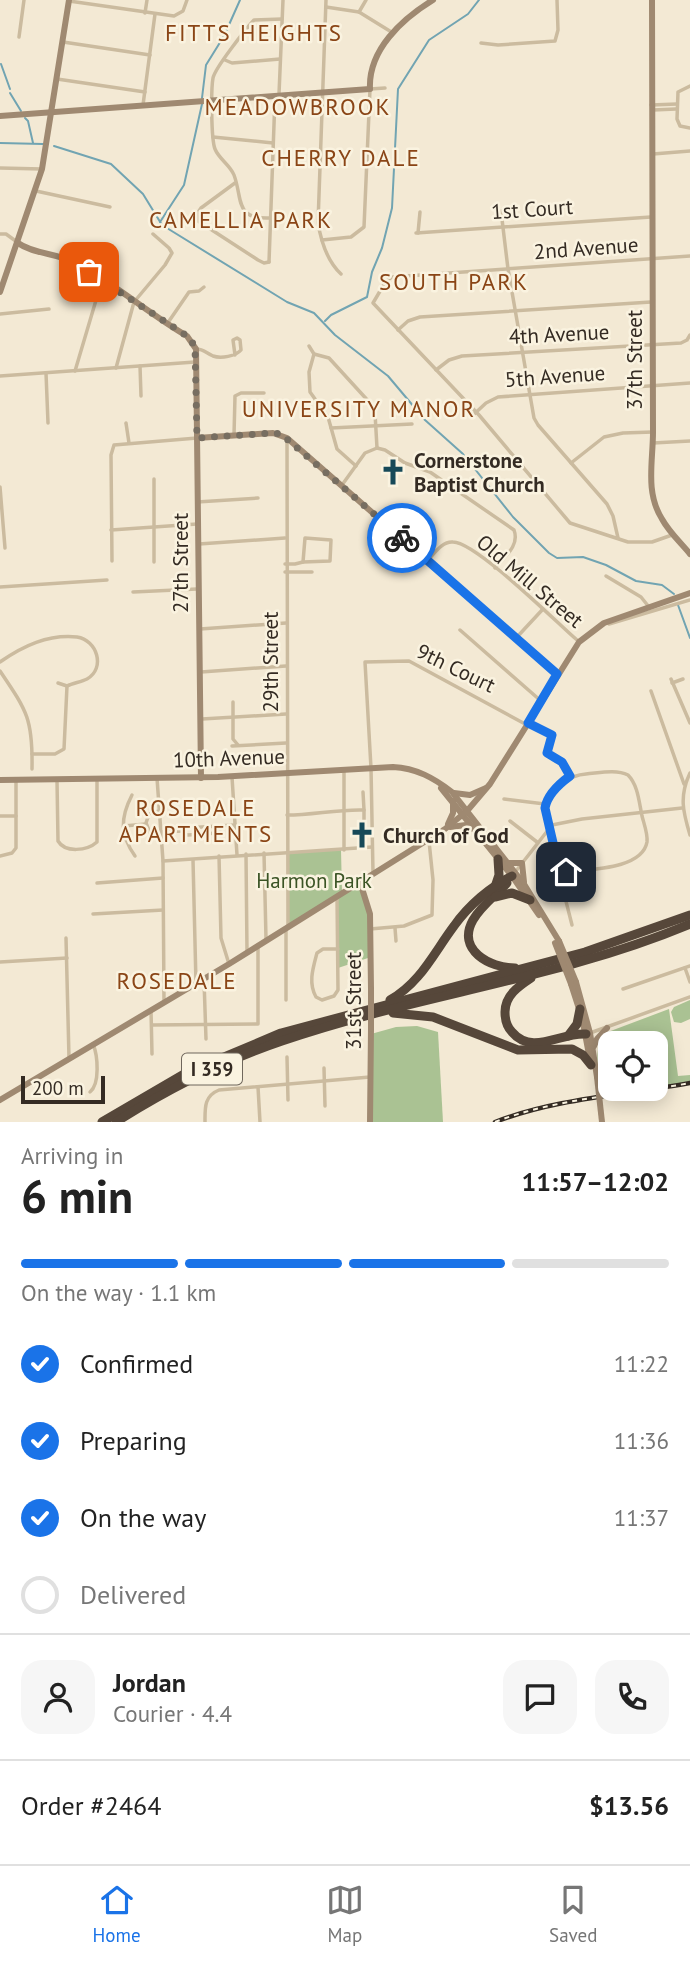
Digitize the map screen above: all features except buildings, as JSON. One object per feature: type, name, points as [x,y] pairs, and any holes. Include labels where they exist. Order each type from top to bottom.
[{"type":"highway","points":[[498,859],[499,875],[494,892],[471,924],[470,944],[478,956],[489,964],[524,968]]},
{"type":"highway","points":[[381,1009],[415,982],[456,923],[514,874]]},
{"type":"highway","points":[[494,892],[512,893],[530,900]]},
{"type":"highway","name":"I 359","points":[[116,1122],[181,1084],[251,1052],[381,1009],[604,946],[690,915]]},
{"type":"highway","name":"I 359","points":[[102,1122],[168,1082],[233,1052],[300,1026],[538,973],[619,951],[690,924]]},
{"type":"highway","points":[[538,973],[509,996],[505,1009],[506,1023],[514,1034],[525,1042],[536,1043],[588,1034]]},
{"type":"highway","points":[[381,1009],[423,1015],[509,1048],[528,1051],[576,1050],[591,1065]]},
{"type":"highway","points":[[566,1037],[575,1027],[580,1009]]},
{"type":"highway","points":[[547,1049],[588,1034]]},
{"type":"main road","points":[[0,116],[370,89],[373,67],[383,45],[410,15],[433,0]]},
{"type":"main road","name":"37th Street","points":[[652,0],[653,443],[650,482],[660,518],[690,554]]},
{"type":"main road","points":[[0,292],[42,169],[69,1]]},
{"type":"main road","points":[[18,243],[66,259],[102,280],[187,336],[196,349]]},
{"type":"main road","name":"27th Street","points":[[196,349],[201,778]]},
{"type":"main road","points":[[197,438],[274,433],[287,438],[557,674]]},
{"type":"main road","points":[[0,1100],[229,964],[445,829],[465,813],[488,787],[579,642],[604,623],[690,593]]},
{"type":"main road","name":"10th Avenue","points":[[0,780],[201,778],[406,768],[422,773],[452,792],[465,813]]},
{"type":"main road","points":[[436,781],[465,813],[498,859],[524,884],[557,942],[574,983],[593,1052],[600,1122]]},
{"type":"main road","points":[[452,792],[467,796],[488,787]]},
{"type":"main road","points":[[445,829],[453,813],[453,801]]},
{"type":"main road","points":[[475,827],[474,811],[477,801]]},
{"type":"main road","points":[[445,829],[456,825],[475,827],[508,863],[557,942]]},
{"type":"main road","points":[[508,863],[522,863],[524,884]]},
{"type":"main road","name":"31st Street","points":[[360,882],[367,901],[370,929],[370,1122]]},
{"type":"main road","points":[[574,983],[588,1034],[595,1077]]},
{"type":"main road","points":[[593,1052],[597,1039],[607,1028]]},
{"type":"street","points":[[19,37],[24,0]]},
{"type":"street","points":[[145,13],[147,0]]},
{"type":"street","points":[[69,1],[145,13],[177,15],[183,11],[187,0]]},
{"type":"street","points":[[235,183],[201,208],[197,214],[198,221],[270,265],[283,0]]},
{"type":"street","points":[[326,0],[318,208],[322,240],[334,267],[341,274]]},
{"type":"street","points":[[359,12],[366,0]]},
{"type":"street","points":[[481,43],[498,46],[555,41],[558,38],[557,0]]},
{"type":"street","points":[[326,7],[359,12],[393,33]]},
{"type":"street","points":[[142,107],[155,14]]},
{"type":"street","points":[[271,218],[259,218],[247,212],[238,198],[232,172],[216,150],[213,138],[214,75],[254,20],[282,19]]},
{"type":"street","points":[[63,42],[150,55]]},
{"type":"street","points":[[225,60],[232,63],[280,59]]},
{"type":"street","points":[[57,79],[145,92]]},
{"type":"street","points":[[690,86],[680,89],[677,106],[680,126],[690,128]]},
{"type":"street","points":[[322,240],[348,238],[360,232],[366,220],[370,89],[385,88]]},
{"type":"street","points":[[651,107],[677,106]]},
{"type":"street","points":[[213,138],[274,143]]},
{"type":"street","points":[[651,154],[690,151]]},
{"type":"street","points":[[0,169],[42,169]]},
{"type":"street","points":[[36,191],[110,206]]},
{"type":"street","points":[[501,211],[508,269],[534,418],[607,504],[613,516],[618,539]]},
{"type":"street","name":"1st Court","points":[[420,212],[417,233],[651,217]]},
{"type":"street","points":[[0,233],[18,243]]},
{"type":"street","points":[[116,368],[134,302],[172,253],[153,234]]},
{"type":"street","name":"2nd Avenue","points":[[397,330],[373,303],[386,281],[392,277],[690,256]]},
{"type":"street","points":[[75,371],[102,280]]},
{"type":"street","points":[[167,324],[189,292],[199,291],[204,287]]},
{"type":"street","points":[[652,302],[420,317],[408,321],[397,330],[476,412],[567,521],[576,527],[618,539],[645,543],[662,540],[674,534]]},
{"type":"street","points":[[0,314],[49,309]]},
{"type":"street","name":"4th Avenue","points":[[436,370],[456,358],[681,343],[690,335]]},
{"type":"street","points":[[309,346],[314,354],[327,357],[371,404],[377,425],[377,448]]},
{"type":"street","points":[[196,349],[202,349],[215,357],[235,355]]},
{"type":"street","points":[[314,354],[310,365],[309,389],[328,417],[337,449],[356,466]]},
{"type":"street","points":[[0,376],[195,362]]},
{"type":"street","points":[[140,366],[141,396]]},
{"type":"street","points":[[46,373],[48,423]]},
{"type":"street","name":"5th Avenue","points":[[471,418],[498,397],[690,383]]},
{"type":"street","points":[[234,435],[235,396],[241,393],[264,393]]},
{"type":"street","points":[[126,423],[129,443]]},
{"type":"street","points":[[331,428],[412,424]]},
{"type":"street","points":[[571,463],[595,442],[607,436],[653,432]]},
{"type":"street","points":[[112,561],[111,455],[114,445],[197,438]]},
{"type":"street","name":"29th Street","points":[[286,1000],[287,438]]},
{"type":"street","points":[[653,443],[690,441]]},
{"type":"street","points":[[342,485],[365,453],[377,448],[405,463],[430,472],[514,530],[517,537],[515,544],[495,568]]},
{"type":"street","points":[[154,479],[154,562]]},
{"type":"street","points":[[0,487],[5,548]]},
{"type":"street","points":[[197,502],[258,498]]},
{"type":"street","points":[[391,529],[409,510]]},
{"type":"street","points":[[111,530],[198,523]]},
{"type":"street","points":[[198,544],[285,538]]},
{"type":"street","points":[[285,564],[330,561],[331,540],[304,538],[303,562]]},
{"type":"street","name":"Old Mill Street","points":[[427,561],[442,546],[454,542],[469,548],[579,642]]},
{"type":"street","points":[[285,572],[312,572]]},
{"type":"street","points":[[606,576],[641,597],[649,607]]},
{"type":"street","points":[[0,587],[107,580]]},
{"type":"street","points":[[133,592],[197,589]]},
{"type":"street","points":[[604,623],[608,625],[690,600]]},
{"type":"street","points":[[516,638],[542,610]]},
{"type":"street","points":[[198,629],[286,623]]},
{"type":"street","points":[[460,630],[541,701]]},
{"type":"street","points":[[0,662],[33,642],[74,637],[84,639],[96,650],[98,660],[95,670],[89,678],[67,686],[58,683]]},
{"type":"street","name":"9th Court","points":[[371,768],[365,662],[409,661],[552,735],[547,753],[562,762],[570,776]]},
{"type":"street","points":[[199,672],[286,666]]},
{"type":"street","points":[[0,671],[26,713],[31,732],[32,769]]},
{"type":"street","points":[[683,679],[671,681],[690,723]]},
{"type":"street","points":[[32,754],[55,754],[64,749],[67,686]]},
{"type":"street","points":[[651,691],[684,787]]},
{"type":"street","points":[[233,702],[233,739],[240,746]]},
{"type":"street","points":[[200,719],[286,714]]},
{"type":"street","points":[[232,746],[286,743]]},
{"type":"street","points":[[371,768],[373,873]]},
{"type":"street","points":[[344,770],[344,850]]},
{"type":"street","points":[[560,873],[620,865],[636,859],[643,852],[647,842],[642,814],[634,783],[625,773],[570,776],[559,785],[545,804],[549,826],[572,925]]},
{"type":"street","points":[[690,773],[684,787],[682,808],[690,835]]},
{"type":"street","points":[[232,777],[237,855]]},
{"type":"street","points":[[157,778],[163,861],[164,1002]]},
{"type":"street","points":[[57,780],[59,844],[68,850],[92,847],[97,842],[97,779]]},
{"type":"street","points":[[0,856],[12,853],[16,848],[16,780]]},
{"type":"street","points":[[684,787],[690,789]]},
{"type":"street","points":[[363,792],[364,827]]},
{"type":"street","points":[[132,795],[123,811],[125,843],[135,856]]},
{"type":"street","points":[[503,799],[545,804]]},
{"type":"street","points":[[514,874],[549,826],[582,819],[682,808]]},
{"type":"street","points":[[287,815],[317,814],[344,809],[364,810]]},
{"type":"street","points":[[159,811],[149,814],[146,824],[150,834],[183,831],[185,828],[235,825]]},
{"type":"street","points":[[0,816],[16,816]]},
{"type":"street","points":[[510,821],[537,842]]},
{"type":"street","points":[[124,826],[146,824]]},
{"type":"street","points":[[542,836],[552,839]]},
{"type":"street","points":[[370,929],[395,928],[432,915],[433,880],[429,839]]},
{"type":"street","points":[[163,861],[372,847]]},
{"type":"street","points":[[264,853],[266,941]]},
{"type":"street","points":[[246,854],[247,952]]},
{"type":"street","points":[[219,856],[221,937],[229,964]]},
{"type":"street","points":[[193,859],[196,984]]},
{"type":"street","points":[[97,883],[163,878]]},
{"type":"street","points":[[337,896],[338,949],[337,993],[322,1000],[316,997],[312,988],[317,953],[323,949],[338,949]]},
{"type":"street","points":[[93,914],[163,910]]},
{"type":"street","points":[[395,928],[396,941]]},
{"type":"street","points":[[66,938],[69,1058]]},
{"type":"street","points":[[152,1025],[258,1024],[258,946]]},
{"type":"street","points":[[0,962],[67,958]]},
{"type":"street","points":[[623,989],[688,967],[690,982]]},
{"type":"street","points":[[204,978],[206,1039]]},
{"type":"street","points":[[588,1034],[690,997]]},
{"type":"street","points":[[151,1010],[152,1054]]},
{"type":"street","points":[[90,1092],[96,1084],[96,1054],[93,1044]]},
{"type":"street","points":[[287,1058],[288,1100]]},
{"type":"street","points":[[324,1068],[325,1106]]},
{"type":"street","points":[[205,1122],[206,1101],[216,1091],[371,1076]]},
{"type":"street","points":[[258,1087],[260,1122]]},
{"type":"green space","name":"Harmon Park","points":[[341,850],[342,892],[360,882],[367,901],[371,957],[338,968],[337,897],[288,927],[287,852]]},
{"type":"green space","points":[[690,1000],[690,1019],[681,1023],[674,1022],[671,1012],[674,1007]]},
{"type":"green space","points":[[669,1009],[678,1076],[690,1075],[690,1082],[668,1085],[668,1031],[611,1031]]},
{"type":"green space","points":[[417,1026],[438,1032],[443,1122],[369,1122],[371,1034],[396,1027]]},
{"type":"waterway","points":[[202,98],[206,65],[224,36],[240,0]]},
{"type":"waterway","points":[[325,321],[331,315],[367,297],[392,208],[398,89],[429,40],[468,14],[479,0]]},
{"type":"waterway","points":[[1,64],[10,89]]},
{"type":"waterway","points":[[10,93],[21,111]]},
{"type":"waterway","points":[[160,222],[184,185],[202,104]]},
{"type":"waterway","points":[[25,118],[33,143]]},
{"type":"waterway","points":[[0,143],[43,144]]},
{"type":"waterway","points":[[54,146],[111,164],[143,194],[162,225],[287,302],[314,313],[335,335],[388,376],[425,420],[463,454],[513,517],[549,553],[557,558],[583,557],[606,565],[636,581],[662,585],[674,594]]},
{"type":"waterway","points":[[678,605],[690,638]]},
{"type":"railway","points":[[495,1122],[542,1107],[690,1083]]},
{"type":"way so far","points":[[89,272],[187,336],[195,346],[197,438],[281,434],[402,538]]},
{"type":"place","name":"Cornerstone Baptist Church","points":[[393,472]]},
{"type":"place","name":"Church of God","points":[[362,835]]},
{"type":"district","name":"FITTS HEIGHTS","points":[[254,32]]},
{"type":"district","name":"MEADOWBROOK","points":[[298,106]]},
{"type":"district","name":"CHERRY DALE","points":[[341,157]]},
{"type":"district","name":"CAMELLIA PARK","points":[[241,219]]},
{"type":"district","name":"SOUTH PARK","points":[[454,281]]},
{"type":"district","name":"UNIVERSITY MANOR","points":[[359,408]]},
{"type":"district","name":"ROSEDALE APARTMENTS","points":[[196,820]]},
{"type":"district","name":"ROSEDALE","points":[[177,980]]},
{"type":"route","points":[[402,538],[557,674],[528,723],[552,735],[546,751],[562,762],[570,776],[559,785],[545,804],[560,873],[566,872]]}]
